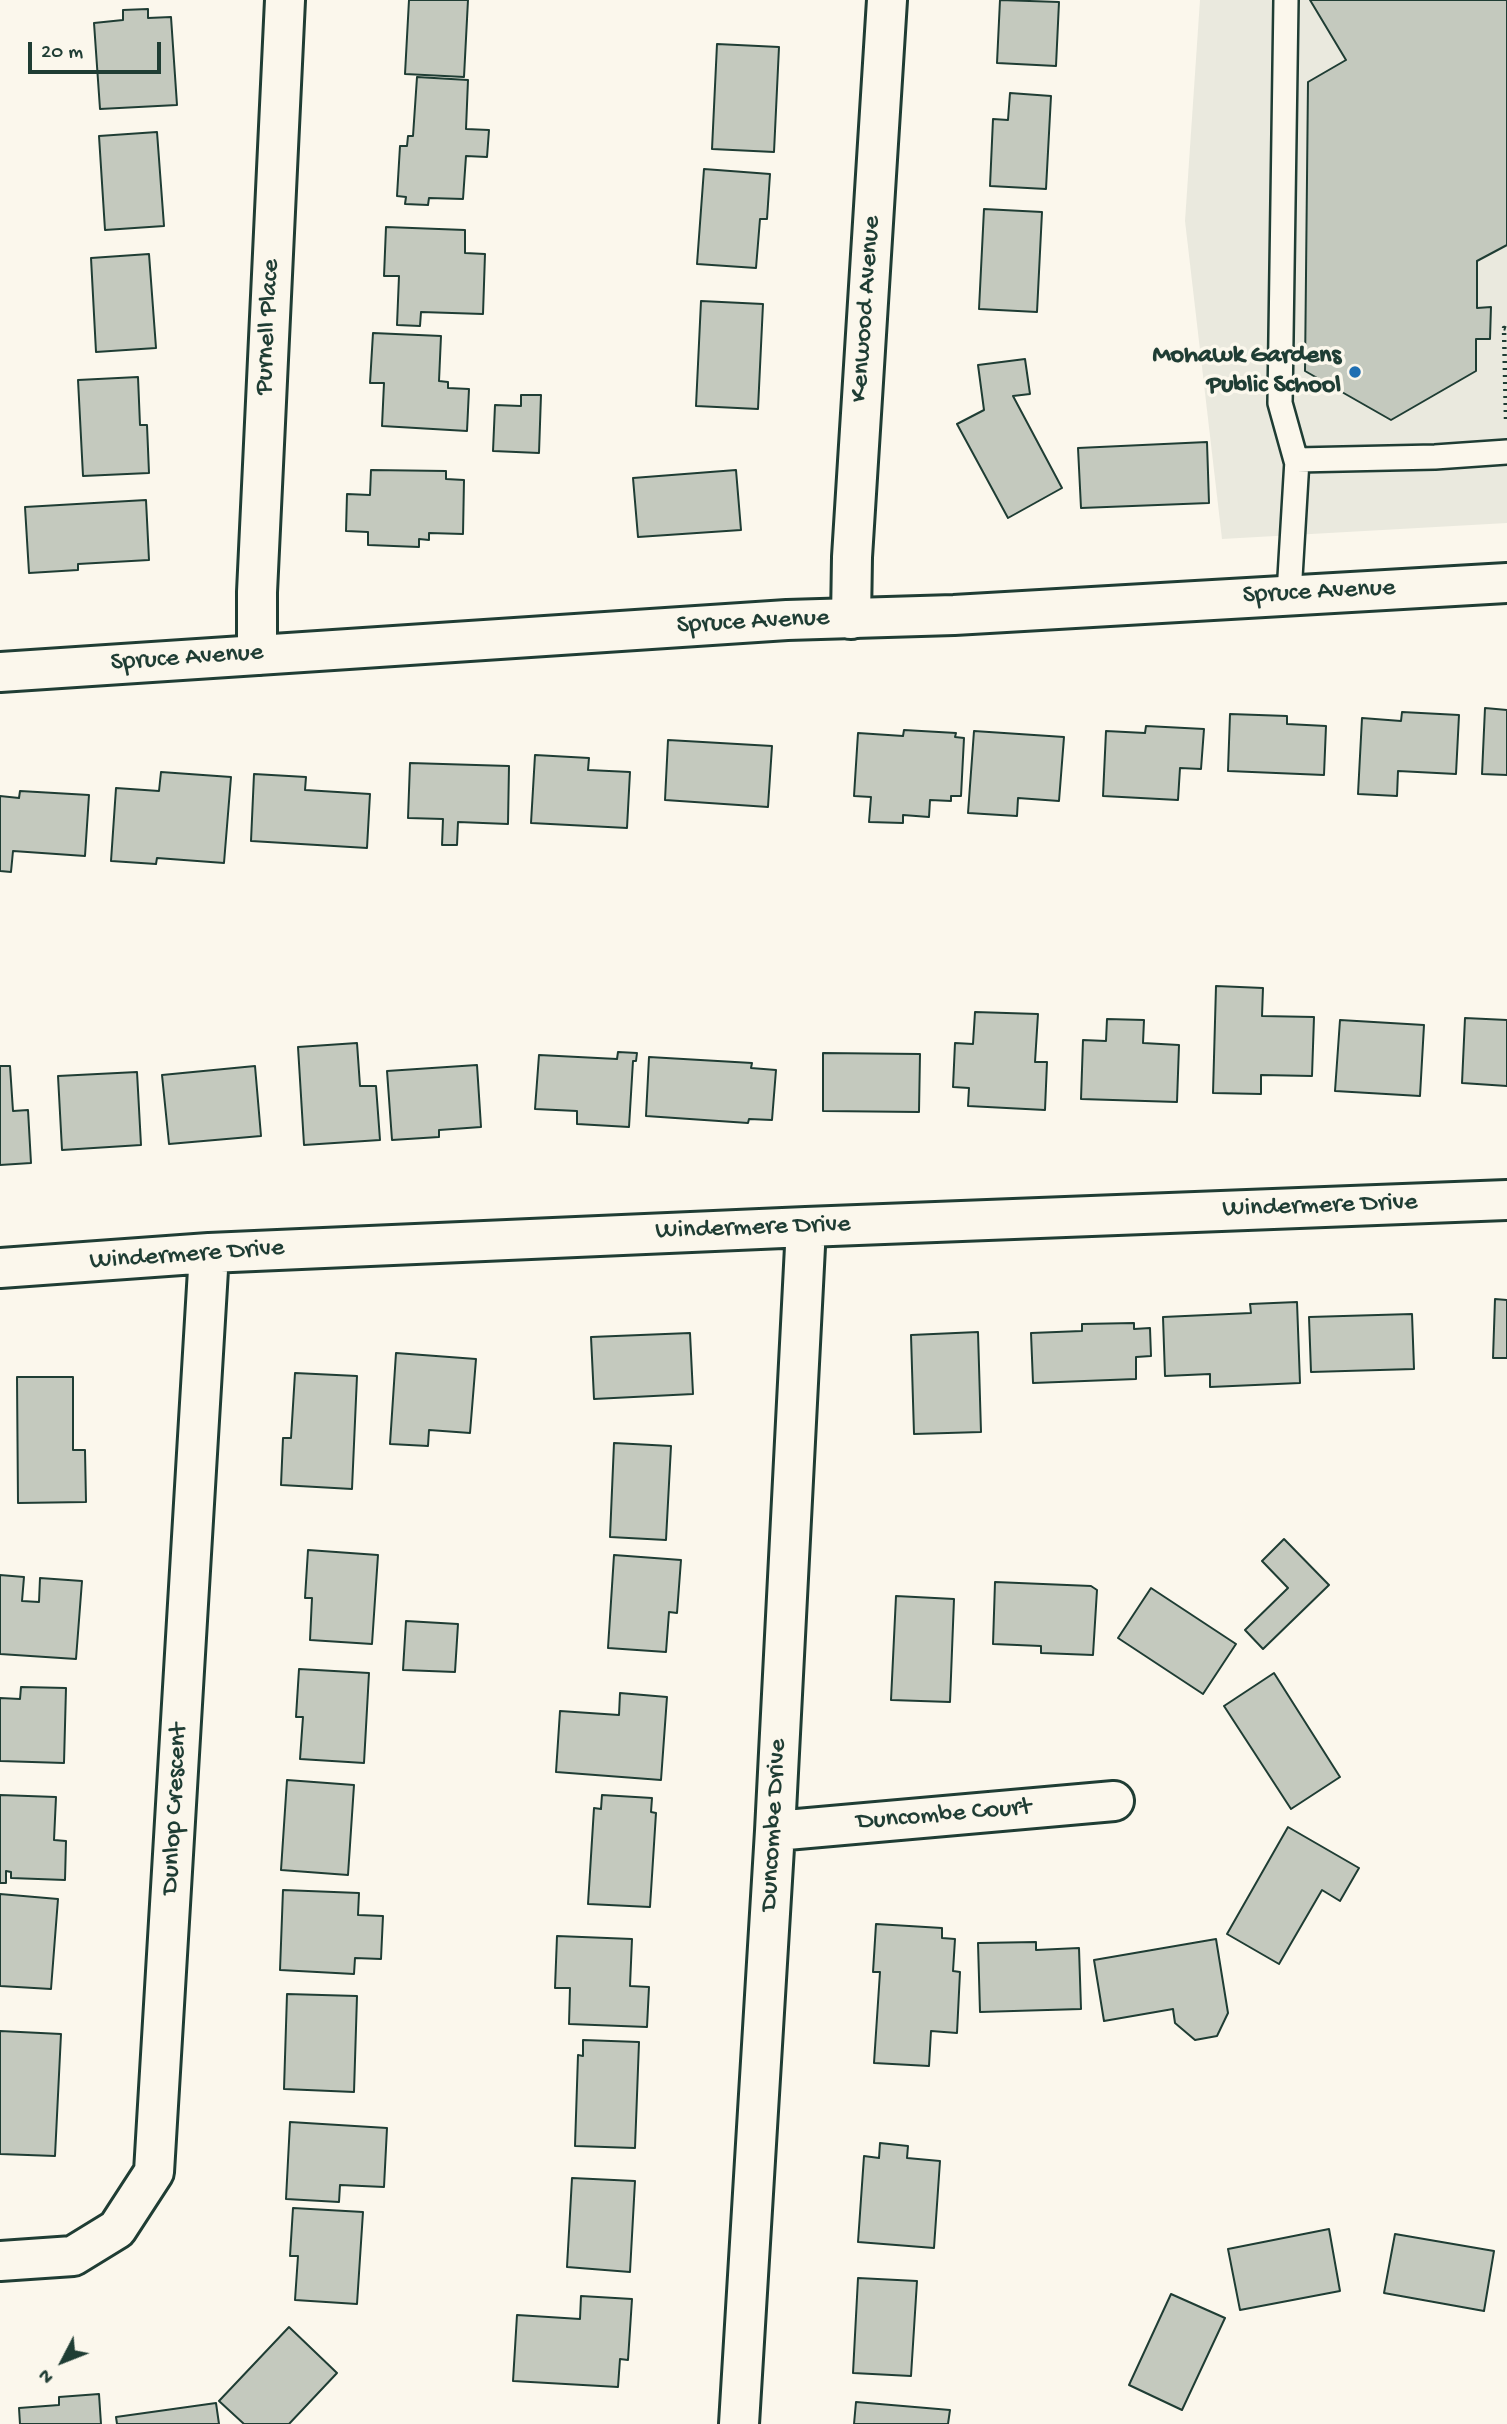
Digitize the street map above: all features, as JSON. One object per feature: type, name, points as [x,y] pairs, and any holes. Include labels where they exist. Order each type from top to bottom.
[{"type":"street","name":"Purnell Place","points":[[257,655],[257,592],[285,0]]},
{"type":"street","name":"Kenwood Avenue","points":[[850,619],[887,0]]},
{"type":"street","name":"Spruce Avenue","points":[[0,672],[787,620],[954,615],[1507,583]]},
{"type":"street","name":"Windermere Drive","points":[[0,1268],[209,1253],[1507,1200]]},
{"type":"street","name":"Duncombe Drive","points":[[738,2424],[775,1831],[806,1227]]},
{"type":"street","name":"Dunlop Crescent","points":[[0,2261],[74,2256],[117,2229],[154,2172],[209,1253]]},
{"type":"street","name":"Duncombe Court","points":[[775,1831],[1114,1801]]},
{"type":"lane","points":[[1286,0],[1280,403],[1297,464],[1290,594]]},
{"type":"lane","points":[[1297,464],[1297,460],[1435,457],[1507,452]]},
{"type":"path","points":[[1506,430],[1504,328],[1507,328]]},
{"type":"shaded area","name":"Mohawk Gardens Public School","points":[[1200,0],[1507,0],[1507,523],[1222,539],[1185,221]]},
{"type":"building","points":[[409,0],[468,0],[464,77],[405,74]]},
{"type":"building","points":[[1000,0],[1059,2],[1056,66],[997,63]]},
{"type":"building","points":[[1310,0],[1507,0],[1507,245],[1477,261],[1477,308],[1491,307],[1490,339],[1476,339],[1476,371],[1391,420],[1305,371],[1308,82],[1346,60]]},
{"type":"building","points":[[148,9],[148,18],[171,17],[177,105],[100,109],[94,23],[123,20],[123,10]]},
{"type":"building","points":[[717,44],[779,47],[774,152],[712,149]]},
{"type":"building","points":[[417,77],[468,80],[466,129],[489,130],[487,157],[466,156],[463,199],[429,198],[428,205],[405,204],[406,197],[397,196],[400,146],[407,146],[408,136],[413,136]]},
{"type":"building","points":[[1010,93],[1051,96],[1046,189],[990,186],[993,119],[1008,120]]},
{"type":"building","points":[[157,132],[164,226],[105,230],[99,136]]},
{"type":"building","points":[[704,169],[770,174],[767,219],[760,219],[756,268],[697,264]]},
{"type":"building","points":[[984,209],[1042,212],[1037,312],[979,309]]},
{"type":"building","points":[[386,227],[465,230],[465,253],[485,254],[483,314],[421,312],[420,326],[397,325],[399,276],[384,276]]},
{"type":"building","points":[[149,254],[156,348],[96,352],[91,258]]},
{"type":"building","points":[[701,301],[763,304],[758,409],[696,406]]},
{"type":"building","points":[[373,333],[441,336],[439,381],[448,382],[448,388],[469,389],[467,431],[382,426],[384,383],[370,383]]},
{"type":"building","points":[[1025,359],[1030,394],[1013,396],[1062,488],[1008,518],[957,424],[984,410],[978,365]]},
{"type":"building","points":[[138,377],[140,425],[147,425],[149,473],[83,476],[78,380]]},
{"type":"building","points":[[521,395],[541,395],[539,453],[493,451],[495,405],[521,406]]},
{"type":"building","points":[[1207,442],[1209,503],[1081,508],[1078,448]]},
{"type":"building","points":[[371,470],[446,471],[446,479],[464,480],[463,534],[429,533],[429,540],[419,539],[419,547],[368,545],[368,532],[346,531],[347,494],[370,495]]},
{"type":"building","points":[[736,470],[741,530],[638,537],[633,478]]},
{"type":"building","points":[[146,500],[149,560],[78,564],[78,570],[29,573],[25,507]]},
{"type":"building","points":[[1485,708],[1507,710],[1507,775],[1482,774]]},
{"type":"building","points":[[1402,712],[1459,715],[1456,774],[1398,771],[1397,796],[1358,794],[1362,718],[1401,721]]},
{"type":"building","points":[[1230,714],[1287,716],[1287,724],[1326,726],[1324,775],[1228,771]]},
{"type":"building","points":[[1146,726],[1204,729],[1201,769],[1180,768],[1178,800],[1103,796],[1106,731],[1145,733]]},
{"type":"building","points":[[904,730],[956,733],[955,737],[964,738],[961,796],[951,796],[951,801],[930,800],[929,817],[903,815],[903,823],[869,822],[871,797],[854,796],[858,733],[903,736]]},
{"type":"building","points":[[974,731],[1064,737],[1059,801],[1018,798],[1017,816],[968,813]]},
{"type":"building","points":[[668,740],[772,746],[768,807],[665,800]]},
{"type":"building","points":[[535,755],[589,758],[588,770],[630,772],[627,828],[531,823]]},
{"type":"building","points":[[410,763],[509,766],[508,824],[458,822],[457,845],[442,845],[443,819],[408,818]]},
{"type":"building","points":[[161,772],[231,777],[224,863],[157,858],[156,864],[111,861],[116,788],[159,791]]},
{"type":"building","points":[[254,774],[306,777],[305,790],[370,794],[367,848],[251,841]]},
{"type":"building","points":[[20,791],[89,795],[85,856],[13,851],[11,872],[0,871],[0,796],[19,798]]},
{"type":"building","points":[[1216,986],[1263,988],[1262,1016],[1314,1017],[1312,1076],[1261,1075],[1261,1094],[1213,1093]]},
{"type":"building","points":[[975,1012],[1038,1014],[1035,1062],[1047,1062],[1045,1110],[968,1106],[969,1088],[953,1087],[955,1043],[973,1044]]},
{"type":"building","points":[[1465,1018],[1507,1020],[1507,1086],[1462,1083]]},
{"type":"building","points":[[1107,1019],[1144,1020],[1143,1043],[1179,1045],[1177,1102],[1081,1099],[1083,1040],[1106,1041]]},
{"type":"building","points":[[1340,1020],[1424,1025],[1420,1096],[1335,1091]]},
{"type":"building","points":[[357,1043],[360,1086],[376,1086],[380,1140],[304,1145],[298,1047]]},
{"type":"building","points":[[618,1052],[637,1053],[636,1061],[633,1061],[629,1127],[577,1124],[577,1111],[535,1109],[539,1055],[617,1059]]},
{"type":"building","points":[[823,1053],[920,1054],[919,1112],[823,1111]]},
{"type":"building","points":[[649,1057],[752,1063],[751,1068],[776,1070],[772,1120],[749,1119],[748,1123],[646,1116]]},
{"type":"building","points":[[477,1065],[481,1127],[439,1130],[439,1137],[392,1140],[387,1071]]},
{"type":"building","points":[[0,1066],[10,1066],[13,1111],[28,1110],[31,1163],[0,1165]]},
{"type":"building","points":[[255,1066],[261,1136],[169,1144],[162,1075]]},
{"type":"building","points":[[137,1072],[141,1145],[62,1150],[58,1076]]},
{"type":"building","points":[[1495,1299],[1507,1300],[1507,1358],[1493,1358]]},
{"type":"building","points":[[1297,1302],[1300,1383],[1210,1387],[1210,1374],[1165,1376],[1163,1317],[1251,1313],[1250,1304]]},
{"type":"building","points":[[1412,1314],[1414,1369],[1311,1372],[1309,1317]]},
{"type":"building","points":[[1134,1323],[1134,1329],[1150,1328],[1151,1356],[1136,1357],[1136,1379],[1033,1383],[1031,1333],[1082,1331],[1082,1324]]},
{"type":"building","points":[[978,1332],[981,1432],[914,1434],[911,1335]]},
{"type":"building","points":[[690,1333],[693,1394],[594,1399],[591,1337]]},
{"type":"building","points":[[396,1353],[476,1359],[470,1433],[429,1430],[428,1446],[390,1444]]},
{"type":"building","points":[[295,1373],[357,1376],[352,1489],[281,1485],[283,1438],[291,1438]]},
{"type":"building","points":[[17,1377],[73,1377],[73,1450],[85,1450],[86,1502],[18,1503]]},
{"type":"building","points":[[614,1443],[671,1446],[666,1540],[610,1537]]},
{"type":"building","points":[[1284,1539],[1329,1585],[1263,1649],[1245,1630],[1288,1588],[1262,1561]]},
{"type":"building","points":[[308,1550],[378,1555],[372,1644],[310,1640],[312,1598],[305,1598]]},
{"type":"building","points":[[614,1555],[681,1560],[677,1613],[669,1612],[666,1652],[608,1648]]},
{"type":"building","points":[[0,1575],[24,1577],[22,1601],[39,1602],[40,1578],[82,1581],[76,1659],[0,1654]]},
{"type":"building","points":[[995,1582],[1091,1586],[1097,1590],[1093,1655],[1041,1653],[1041,1646],[993,1644]]},
{"type":"building","points":[[1151,1588],[1236,1644],[1203,1694],[1118,1638]]},
{"type":"building","points":[[896,1596],[954,1599],[950,1702],[891,1700]]},
{"type":"building","points":[[406,1621],[458,1624],[455,1672],[403,1670]]},
{"type":"building","points":[[299,1669],[369,1673],[364,1763],[300,1759],[303,1717],[296,1717]]},
{"type":"building","points":[[1274,1673],[1340,1777],[1291,1809],[1224,1706]]},
{"type":"building","points":[[21,1687],[66,1688],[64,1763],[0,1761],[0,1698],[20,1699]]},
{"type":"building","points":[[620,1693],[667,1697],[661,1780],[556,1772],[560,1711],[619,1715]]},
{"type":"building","points":[[287,1780],[354,1785],[348,1875],[281,1870]]},
{"type":"building","points":[[0,1795],[56,1797],[54,1840],[66,1841],[65,1880],[11,1878],[11,1872],[6,1871],[6,1883],[0,1883]]},
{"type":"building","points":[[602,1795],[652,1798],[651,1812],[656,1813],[650,1907],[588,1904],[594,1808],[601,1809]]},
{"type":"building","points":[[1288,1827],[1359,1868],[1340,1901],[1322,1890],[1279,1964],[1227,1934]]},
{"type":"building","points":[[283,1890],[359,1893],[358,1915],[383,1916],[381,1959],[355,1958],[354,1974],[280,1970]]},
{"type":"building","points":[[0,1894],[58,1899],[51,1989],[0,1986]]},
{"type":"building","points":[[876,1924],[942,1928],[942,1938],[955,1939],[953,1971],[960,1972],[957,2033],[931,2031],[929,2066],[874,2063],[880,1972],[873,1972]]},
{"type":"building","points":[[557,1936],[632,1939],[630,1986],[649,1987],[647,2027],[569,2024],[570,1988],[555,1988]]},
{"type":"building","points":[[1216,1939],[1228,2013],[1217,2036],[1195,2040],[1175,2023],[1173,2009],[1104,2021],[1094,1960]]},
{"type":"building","points":[[1036,1942],[1036,1950],[1079,1948],[1081,2009],[980,2012],[978,1943]]},
{"type":"building","points":[[287,1994],[357,1996],[354,2092],[284,2089]]},
{"type":"building","points":[[0,2031],[61,2034],[55,2156],[0,2154]]},
{"type":"building","points":[[583,2040],[639,2042],[635,2148],[575,2146],[578,2055],[583,2056]]},
{"type":"building","points":[[290,2122],[387,2128],[384,2187],[340,2185],[339,2202],[286,2199]]},
{"type":"building","points":[[880,2143],[908,2146],[907,2158],[940,2161],[934,2248],[858,2242],[864,2156],[879,2158]]},
{"type":"building","points":[[572,2178],[635,2181],[630,2272],[567,2267]]},
{"type":"building","points":[[293,2208],[363,2212],[357,2304],[295,2300],[298,2256],[290,2256]]},
{"type":"building","points":[[1329,2229],[1340,2291],[1240,2310],[1228,2249]]},
{"type":"building","points":[[1395,2234],[1494,2251],[1484,2311],[1384,2293]]},
{"type":"building","points":[[858,2278],[917,2281],[911,2376],[853,2373]]},
{"type":"building","points":[[1171,2294],[1225,2318],[1182,2410],[1129,2385]]},
{"type":"building","points":[[581,2296],[632,2299],[628,2360],[620,2359],[618,2387],[513,2381],[517,2315],[580,2319]]},
{"type":"building","points":[[289,2327],[337,2373],[289,2424],[244,2424],[219,2401]]},
{"type":"building","points":[[99,2394],[101,2424],[20,2424],[19,2408],[59,2405],[59,2397]]},
{"type":"building","points":[[856,2402],[950,2410],[948,2424],[854,2424]]},
{"type":"building","points":[[216,2403],[219,2424],[117,2424],[116,2417]]},
{"type":"place","name":"Mohawk Gardens Public School","points":[[1355,372]]}]
